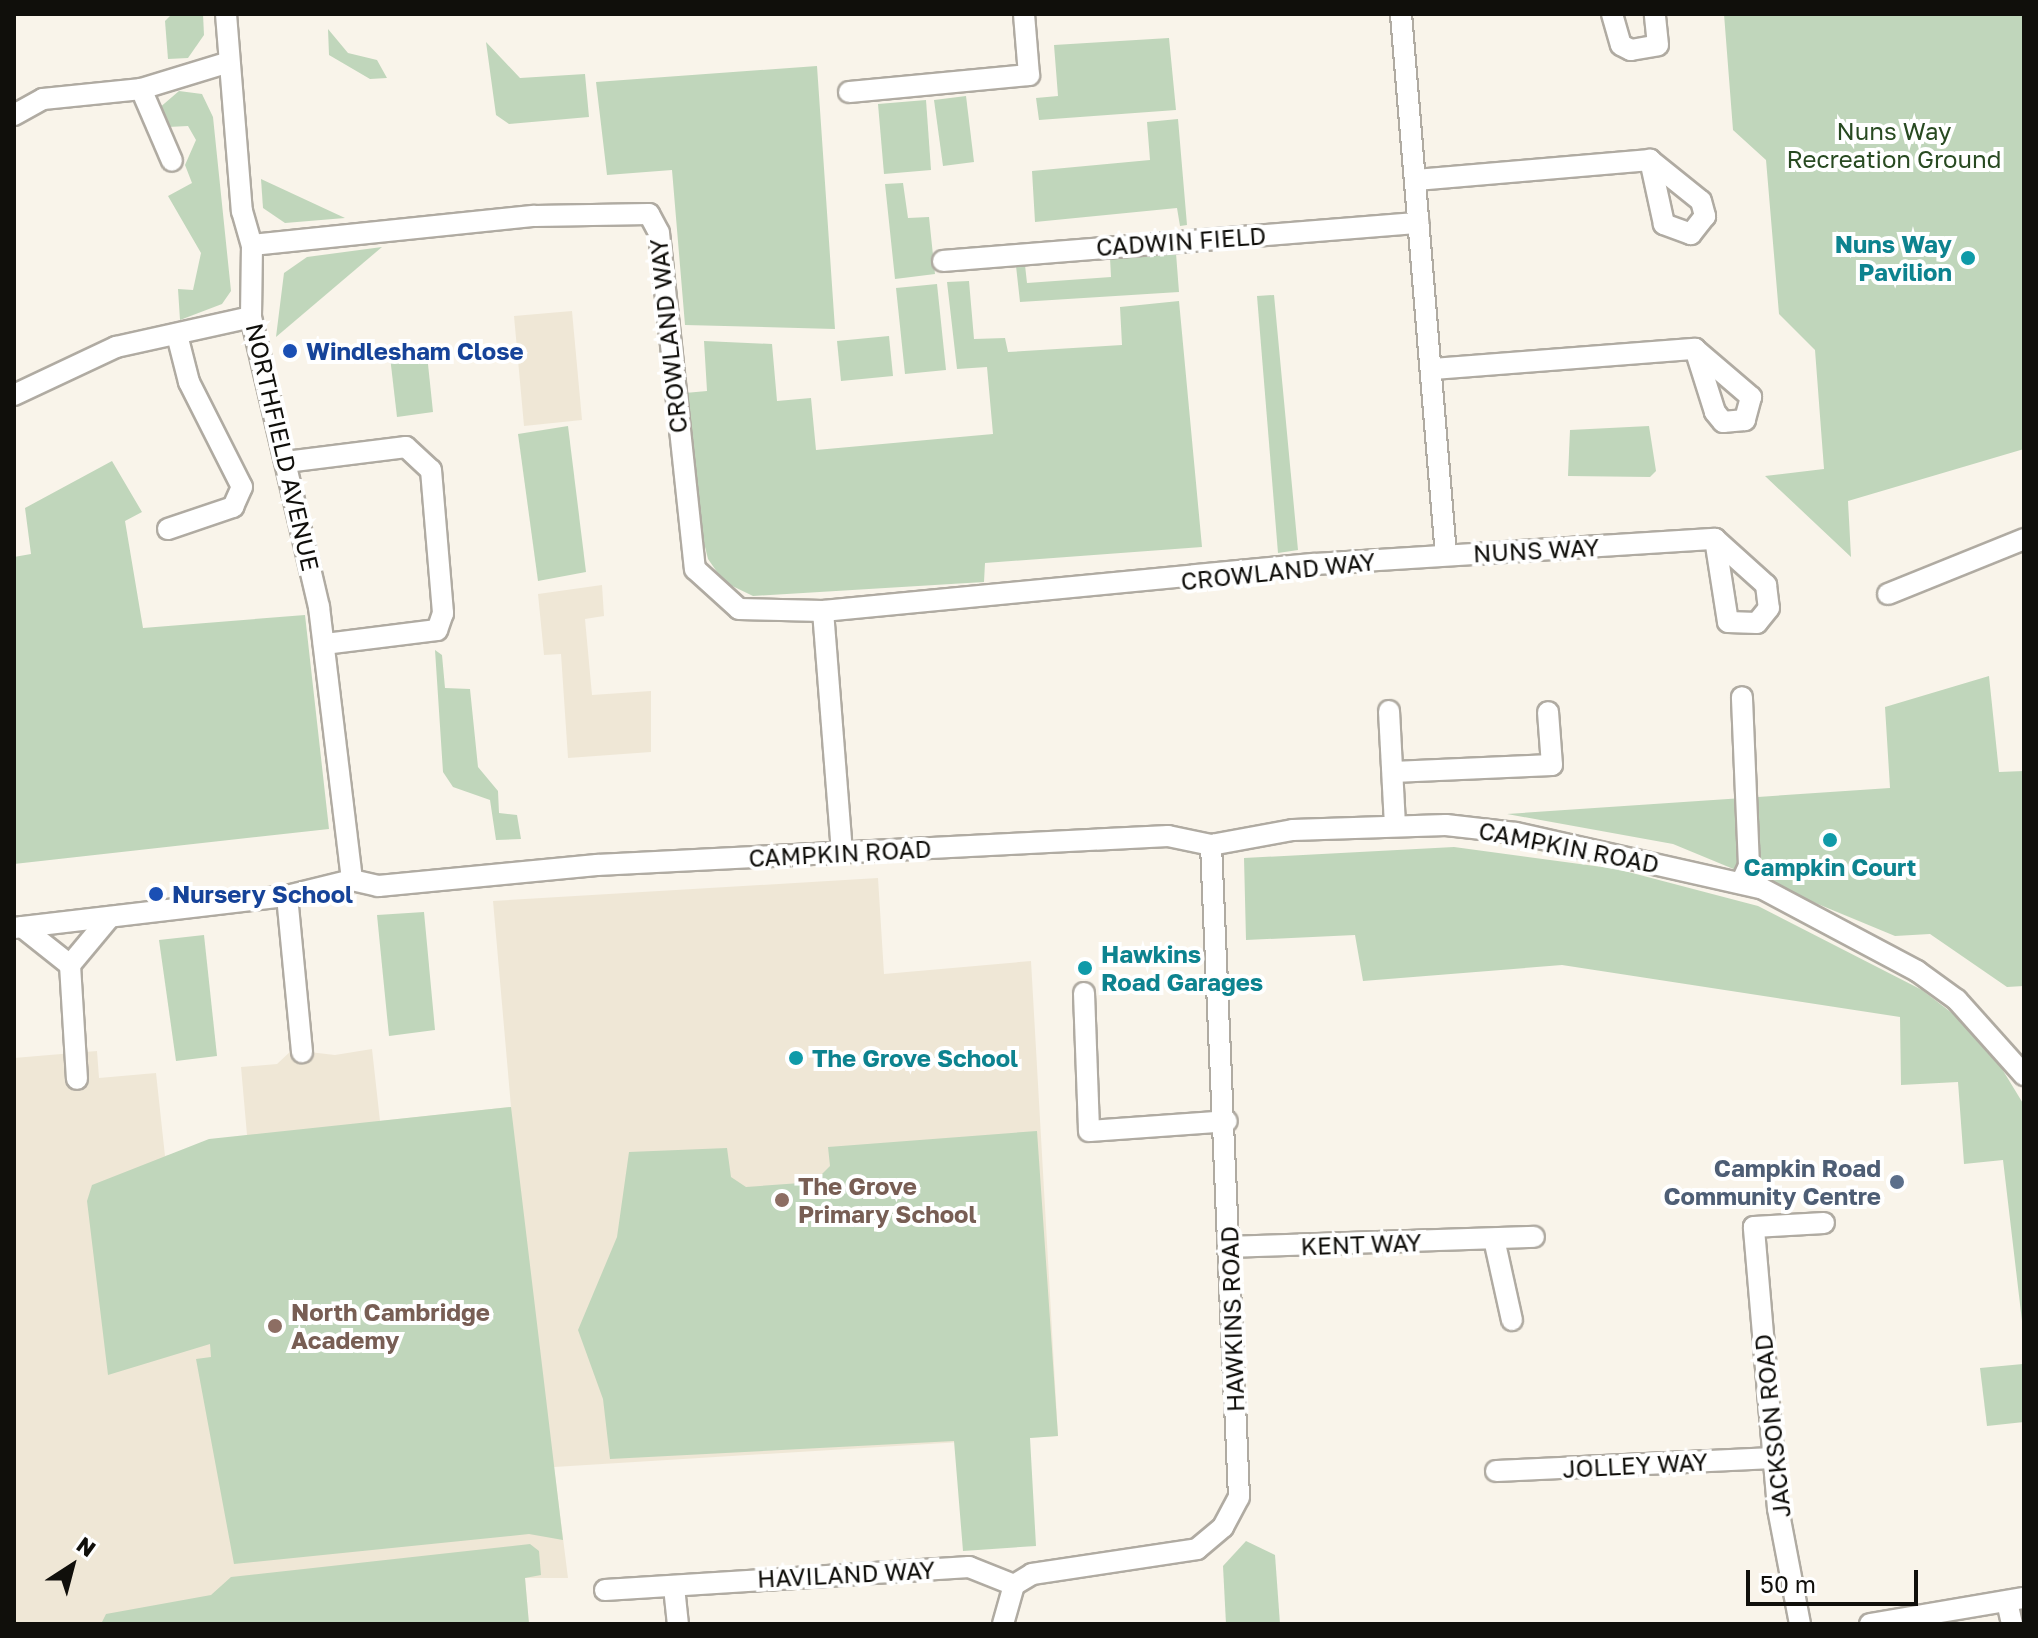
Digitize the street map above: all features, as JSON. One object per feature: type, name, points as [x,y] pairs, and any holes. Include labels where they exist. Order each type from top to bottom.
[{"type":"street","name":"NORTHFIELD AVENUE","points":[[226,14],[226,63],[252,245],[251,317],[286,462],[324,644],[352,880]]},
{"type":"street","points":[[849,92],[1029,75],[1024,14]]},
{"type":"street","name":"NUNS WAY","points":[[1401,14],[1433,369],[1446,555],[1715,539]]},
{"type":"street","points":[[1612,14],[1621,45],[1631,50],[1658,45],[1655,14]]},
{"type":"street","points":[[14,115],[43,99],[141,89],[226,63]]},
{"type":"street","points":[[141,89],[172,161]]},
{"type":"street","points":[[1416,180],[1650,160]]},
{"type":"street","name":"CROWLAND WAY","points":[[252,245],[535,216],[649,214],[659,233],[695,569],[739,609],[823,611],[1446,555]]},
{"type":"street","name":"CADWIN FIELD","points":[[943,261],[1418,223]]},
{"type":"street","points":[[14,395],[116,347],[251,317]]},
{"type":"street","points":[[168,529],[233,507],[242,487],[189,382],[177,335]]},
{"type":"street","points":[[1433,369],[1695,349]]},
{"type":"street","points":[[286,462],[406,447],[431,470],[443,613],[437,630],[324,644]]},
{"type":"street","points":[[1888,594],[2024,539]]},
{"type":"street","points":[[823,611],[842,853]]},
{"type":"street","points":[[1741,883],[1749,866],[1742,697]]},
{"type":"street","points":[[1389,711],[1395,826]]},
{"type":"street","points":[[1393,772],[1552,765],[1548,712]]},
{"type":"street","name":"CAMPKIN ROAD","points":[[18,927],[287,896],[352,880],[378,886],[842,853],[1168,836],[1211,845],[1282,831],[1395,826],[1516,833],[1741,883],[1845,927],[1917,971],[1957,1000],[2024,1075]]},
{"type":"street","name":"HAWKINS ROAD","points":[[1014,1585],[1048,1568],[1197,1549],[1223,1527],[1239,1497],[1227,1121],[1211,845]]},
{"type":"street","points":[[287,896],[302,1052]]},
{"type":"street","points":[[77,1079],[70,965],[110,917]]},
{"type":"street","name":"CAMPKIN ROAD","points":[[18,927],[70,965]]},
{"type":"street","points":[[1084,993],[1089,1131],[1227,1121]]},
{"type":"street","name":"JACKSON ROAD","points":[[1800,1624],[1774,1458],[1754,1227],[1824,1223]]},
{"type":"street","name":"KENT WAY","points":[[1229,1247],[1534,1237]]},
{"type":"street","points":[[1494,1239],[1512,1320]]},
{"type":"street","name":"JOLLEY WAY","points":[[1496,1471],[1774,1458]]},
{"type":"street","name":"HAVILAND WAY","points":[[605,1590],[969,1567],[1014,1585]]},
{"type":"street","points":[[1003,1624],[1014,1585]]},
{"type":"street","points":[[674,1587],[678,1624]]},
{"type":"street","points":[[1870,1624],[2015,1600],[2012,1624]]},
{"type":"shaded area","points":[[572,311],[582,420],[524,426],[514,316]]},
{"type":"shaded area","points":[[602,585],[604,616],[585,619],[592,695],[651,691],[651,752],[568,758],[561,654],[544,655],[538,594]]},
{"type":"shaded area","points":[[878,878],[884,974],[1031,961],[1058,1436],[554,1467],[568,1578],[525,1578],[529,1624],[14,1624],[14,1058],[97,1051],[99,1078],[156,1073],[165,1156],[247,1135],[241,1067],[277,1064],[292,1050],[335,1055],[372,1049],[380,1121],[511,1107],[493,901]]},
{"type":"green space","points":[[172,14],[203,14],[204,35],[188,58],[168,59],[165,21]]},
{"type":"green space","name":"Nuns Way Recreation Ground","points":[[1724,14],[2024,14],[2024,449],[1848,501],[1851,557],[1765,476],[1824,469],[1815,350],[1779,314],[1766,160],[1733,130]]},
{"type":"green space","points":[[328,29],[348,53],[377,60],[387,78],[370,79],[329,55]]},
{"type":"green space","points":[[1169,38],[1176,110],[1039,120],[1036,98],[1058,96],[1054,45]]},
{"type":"green space","points":[[486,42],[520,78],[585,74],[589,117],[509,124],[496,115]]},
{"type":"green space","points":[[817,66],[835,329],[685,325],[672,170],[607,175],[596,82]]},
{"type":"green space","points":[[179,91],[202,94],[213,117],[231,291],[222,304],[180,320],[178,289],[193,290],[201,253],[168,196],[192,183],[185,165],[196,140],[188,126],[168,127],[158,109]]},
{"type":"green space","points":[[966,96],[974,162],[943,166],[934,100]]},
{"type":"green space","points":[[926,100],[931,170],[884,174],[878,104]]},
{"type":"green space","points":[[1178,119],[1187,225],[1180,226],[1177,208],[1035,222],[1032,171],[1150,160],[1147,122]]},
{"type":"green space","points":[[261,179],[345,218],[285,223],[263,208]]},
{"type":"green space","points":[[903,183],[908,218],[929,217],[935,274],[895,279],[885,184]]},
{"type":"green space","points":[[382,247],[276,337],[284,273],[307,257]]},
{"type":"green space","points":[[1176,253],[1179,292],[1020,302],[1016,266],[1025,265],[1027,283],[1111,277],[1110,258]]},
{"type":"green space","points":[[969,281],[974,339],[1005,338],[1008,352],[1122,345],[1120,307],[1179,301],[1202,547],[985,563],[984,582],[753,596],[724,582],[708,559],[697,515],[685,393],[707,391],[704,341],[772,344],[777,401],[811,398],[816,450],[993,434],[987,367],[957,369],[947,282]]},
{"type":"green space","points":[[937,284],[946,370],[905,374],[896,288]]},
{"type":"green space","points":[[1274,295],[1298,550],[1278,553],[1257,296]]},
{"type":"green space","points":[[889,336],[893,376],[841,381],[837,341]]},
{"type":"green space","points":[[426,345],[433,412],[397,417],[389,348]]},
{"type":"green space","points":[[568,426],[586,572],[538,581],[518,434]]},
{"type":"green space","points":[[1649,426],[1656,471],[1650,477],[1568,476],[1570,430]]},
{"type":"green space","points":[[112,461],[142,512],[125,521],[143,628],[305,615],[329,829],[14,864],[14,557],[31,554],[25,508]]},
{"type":"green space","points":[[435,650],[442,655],[445,688],[470,689],[478,767],[498,791],[499,813],[517,815],[521,839],[496,840],[490,800],[453,787],[443,772]]},
{"type":"green space","points":[[1989,676],[1999,772],[2024,771],[2024,986],[2007,987],[1930,934],[1895,936],[1673,844],[1507,814],[1890,788],[1885,707]]},
{"type":"green space","points":[[1454,847],[1617,869],[1758,906],[1922,990],[1982,1036],[2024,1105],[2024,1338],[2003,1160],[1964,1164],[1958,1082],[1901,1085],[1900,1017],[1562,965],[1363,981],[1355,935],[1246,940],[1244,858]]},
{"type":"green space","points":[[424,912],[435,1030],[389,1036],[377,915]]},
{"type":"green space","points":[[204,935],[217,1056],[176,1061],[159,940]]},
{"type":"green space","name":"North Cambridge Academy","points":[[511,1107],[563,1540],[529,1534],[234,1564],[196,1359],[211,1357],[210,1344],[108,1375],[87,1201],[92,1185],[209,1139]]},
{"type":"green space","points":[[1037,1131],[1058,1436],[1030,1438],[1036,1546],[963,1551],[954,1441],[610,1459],[603,1399],[578,1330],[617,1237],[629,1152],[727,1148],[731,1177],[746,1187],[814,1182],[830,1166],[828,1147]]},
{"type":"green space","points":[[2023,1364],[2024,1422],[1987,1426],[1980,1368]]},
{"type":"green space","points":[[1246,1541],[1275,1555],[1280,1624],[1226,1624],[1223,1566]]},
{"type":"green space","points":[[530,1544],[539,1551],[541,1575],[525,1578],[529,1624],[101,1624],[106,1614],[211,1595],[231,1577]]},
{"type":"place","name":"Nuns Way Pavilion","points":[[1968,258]]},
{"type":"place","name":"Windlesham Close","points":[[290,351]]},
{"type":"place","name":"Campkin Court","points":[[1830,840]]},
{"type":"place","name":"Nursery School","points":[[156,894]]},
{"type":"place","name":"Hawkins Road Garages","points":[[1085,968]]},
{"type":"place","name":"The Grove School","points":[[796,1058]]},
{"type":"place","name":"Campkin Road Community Centre","points":[[1897,1182]]},
{"type":"place","name":"The Grove Primary School","points":[[782,1200]]},
{"type":"place","name":"North Cambridge Academy","points":[[275,1326]]}]
